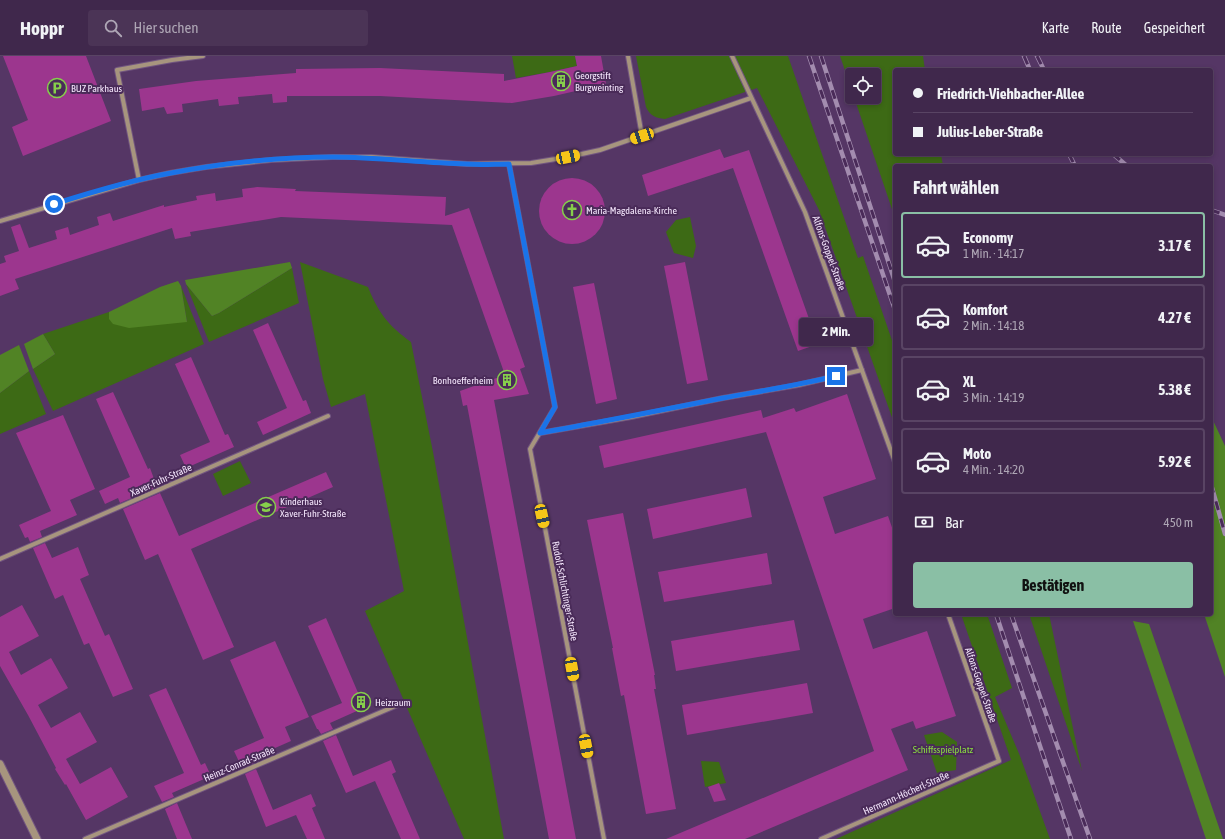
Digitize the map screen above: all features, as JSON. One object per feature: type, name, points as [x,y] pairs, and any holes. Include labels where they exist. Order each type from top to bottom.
[{"type":"street","points":[[139,180],[117,70],[203,56]]},
{"type":"street","points":[[628,56],[642,136]]},
{"type":"street","name":"Alfons-Goppel-Straße","points":[[732,56],[805,212],[893,456]]},
{"type":"street","points":[[0,221],[139,180],[206,167],[271,160],[332,157],[371,157],[467,164],[531,163],[594,151],[751,98]]},
{"type":"street","name":"Rudolf-Schlichtinger-Straße","points":[[509,164],[555,407],[530,449],[604,839]]},
{"type":"street","points":[[540,433],[798,385],[862,370]]},
{"type":"street","name":"Xaver-Fuhr-Straße","points":[[0,559],[328,416]]},
{"type":"street","name":"Alfons-Goppel-Straße","points":[[949,616],[999,761]]},
{"type":"street","name":"Heinz-Conrad-Straße","points":[[85,839],[400,704]]},
{"type":"street","name":"Hermann-Höcherl-Straße","points":[[820,839],[999,761]]},
{"type":"street","points":[[0,764],[37,839]]},
{"type":"green space","points":[[512,56],[575,56],[577,66],[516,78]]},
{"type":"green space","points":[[636,56],[788,56],[858,258],[863,256],[893,343],[893,420],[819,210],[757,88],[665,119],[654,116],[646,107]]},
{"type":"green space","points":[[840,56],[923,56],[925,68],[893,68],[893,156],[941,156],[943,164],[893,164],[893,212],[856,104],[881,104],[881,68],[845,68],[845,71]]},
{"type":"green space","points":[[690,217],[696,246],[693,258],[674,253],[666,232],[676,220]]},
{"type":"green space","points":[[290,262],[292,268],[212,316],[186,284],[185,280]]},
{"type":"green space","points":[[300,262],[368,287],[380,312],[396,330],[411,342],[433,452],[504,839],[464,839],[365,611],[404,591],[365,394],[331,407],[323,379]]},
{"type":"green space","points":[[292,268],[299,303],[209,342],[186,284],[212,316]]},
{"type":"green space","points":[[178,281],[181,286],[187,322],[129,328],[113,324],[109,319],[109,312],[160,287]]},
{"type":"green space","points":[[181,286],[204,344],[53,411],[33,369],[55,354],[43,334],[109,312],[109,319],[187,322]]},
{"type":"green space","points":[[43,334],[55,354],[33,369],[24,344]]},
{"type":"green space","points":[[19,345],[29,371],[0,393],[0,355]]},
{"type":"green space","points":[[29,371],[46,414],[0,434],[0,393]]},
{"type":"green space","points":[[1213,420],[1225,446],[1225,677],[1205,616],[1213,616]]},
{"type":"green space","points":[[240,461],[251,483],[223,496],[213,474]]},
{"type":"green space","points":[[962,616],[988,616],[1012,688],[995,697],[1020,756],[1050,839],[836,839],[1011,760]]},
{"type":"green space","points":[[1030,616],[1049,616],[1082,771]]},
{"type":"green space","points":[[1133,621],[1149,624],[1223,839],[1206,839]]},
{"type":"green space","name":"Schiffsspielplatz","points":[[942,732],[957,742],[956,770],[937,773],[924,735]]},
{"type":"green space","points":[[701,761],[719,762],[726,783],[705,787]]},
{"type":"building","name":"BUZ Parkhaus","points":[[3,56],[86,56],[111,121],[23,156],[12,127],[28,120]]},
{"type":"building","points":[[575,56],[601,56],[606,84],[554,96],[512,103],[380,96],[287,96],[287,102],[273,103],[272,94],[238,97],[239,104],[219,106],[218,99],[182,104],[183,112],[167,114],[164,107],[142,111],[139,89],[196,81],[296,73],[296,69],[380,68],[504,74],[504,81],[577,66]]},
{"type":"building","points":[[720,149],[724,158],[749,150],[818,344],[798,351],[733,168],[648,196],[642,175]]},
{"type":"building","name":"Maria-Magdalena-Kirche","points":[[572,178],[584,181],[595,188],[602,199],[605,211],[602,223],[595,234],[584,241],[572,244],[560,241],[549,234],[542,223],[539,211],[542,199],[549,188],[560,181]]},
{"type":"building","points":[[257,187],[296,189],[295,191],[446,197],[445,216],[469,208],[525,367],[520,369],[529,394],[494,400],[576,839],[549,839],[467,405],[463,406],[460,391],[505,375],[452,225],[281,217],[190,232],[191,236],[175,239],[172,228],[15,279],[19,289],[0,296],[0,264],[6,262],[4,256],[19,251],[11,227],[20,224],[29,248],[57,239],[55,231],[68,227],[70,235],[99,225],[97,217],[110,213],[113,221],[164,205],[164,207],[197,200],[196,196],[215,193],[216,201],[243,197],[242,189]]},
{"type":"building","points":[[685,262],[708,380],[687,384],[664,266]]},
{"type":"building","points":[[594,283],[617,399],[596,404],[573,287]]},
{"type":"building","points":[[268,323],[303,401],[306,400],[311,413],[263,435],[257,422],[287,408],[253,330]]},
{"type":"building","points":[[191,357],[225,435],[228,434],[234,447],[186,468],[180,455],[210,442],[175,364]]},
{"type":"building","points":[[113,392],[148,469],[150,468],[157,487],[120,503],[118,498],[105,504],[99,491],[130,477],[96,399]]},
{"type":"building","points":[[847,394],[876,479],[823,497],[835,534],[888,516],[893,530],[893,609],[863,619],[873,649],[927,631],[956,716],[916,729],[913,721],[891,729],[908,770],[745,839],[666,839],[874,751],[766,432],[604,468],[599,446],[761,410],[763,418],[794,408],[796,412]]},
{"type":"building","points":[[63,415],[95,489],[70,500],[77,515],[40,531],[42,537],[30,542],[28,537],[25,538],[19,525],[51,511],[16,433]]},
{"type":"building","points":[[326,472],[333,487],[191,549],[234,647],[203,660],[158,554],[145,560],[123,509],[160,493],[179,536]]},
{"type":"building","points":[[746,488],[752,517],[653,539],[647,509]]},
{"type":"building","points":[[623,513],[655,675],[656,689],[654,689],[676,809],[646,814],[624,695],[621,696],[613,648],[587,520]]},
{"type":"building","points":[[45,543],[52,558],[78,547],[89,575],[80,579],[105,636],[109,634],[133,689],[113,697],[89,643],[84,645],[63,595],[55,599],[33,548]]},
{"type":"building","points":[[767,553],[772,584],[664,602],[658,572]]},
{"type":"building","points":[[22,605],[39,636],[9,652],[21,675],[51,658],[68,688],[38,705],[51,728],[80,712],[97,742],[66,759],[80,784],[111,767],[128,797],[86,820],[66,784],[65,785],[55,769],[56,768],[28,715],[0,666],[0,617]]},
{"type":"building","points":[[326,618],[359,695],[362,693],[368,706],[330,723],[333,729],[321,734],[311,716],[342,703],[308,626]]},
{"type":"building","points":[[794,620],[800,650],[676,671],[671,641]]},
{"type":"building","points":[[275,641],[309,717],[285,727],[291,741],[252,758],[254,763],[242,768],[234,751],[264,738],[230,660]]},
{"type":"building","points":[[807,683],[813,713],[687,735],[682,705]]},
{"type":"building","points":[[166,688],[201,765],[205,763],[211,776],[172,793],[174,797],[162,802],[154,786],[184,773],[149,695]]},
{"type":"building","points":[[336,735],[353,776],[391,760],[396,772],[392,774],[420,839],[401,839],[375,781],[346,793],[323,741]]},
{"type":"building","points":[[256,769],[273,810],[311,794],[316,806],[312,808],[325,839],[307,839],[296,815],[266,827],[245,774]]},
{"type":"building","points":[[719,783],[726,800],[714,802],[708,787]]},
{"type":"building","points":[[177,803],[192,839],[177,839],[165,809]]},
{"type":"railway","points":[[809,56],[893,304]]},
{"type":"railway","points":[[821,56],[893,276]]},
{"type":"railway","points":[[1024,56],[1029,68]]},
{"type":"railway","points":[[1037,56],[1043,68]]},
{"type":"railway","points":[[1070,156],[1074,164]]},
{"type":"railway","points":[[1115,156],[1125,164]]},
{"type":"railway","points":[[1213,211],[1225,215]]},
{"type":"railway","points":[[1213,491],[1225,534]]},
{"type":"railway","points":[[997,616],[1071,839]]},
{"type":"railway","points":[[1012,616],[1090,839]]},
{"type":"place","name":"Georgstift Burgweinting","points":[[561,81]]},
{"type":"place","name":"BUZ Parkhaus","points":[[57,88]]},
{"type":"place","name":"Maria-Magdalena-Kirche","points":[[572,210]]},
{"type":"place","name":"Bonhoefferheim","points":[[507,380]]},
{"type":"place","name":"Kinderhaus Xaver-Fuhr-Straße","points":[[266,507]]},
{"type":"place","name":"Heizraum","points":[[361,702]]},
{"type":"route","points":[[54,204],[139,180],[170,173],[206,167],[271,160],[371,157],[467,164],[509,164],[555,407],[540,433],[798,385],[836,376]]}]
